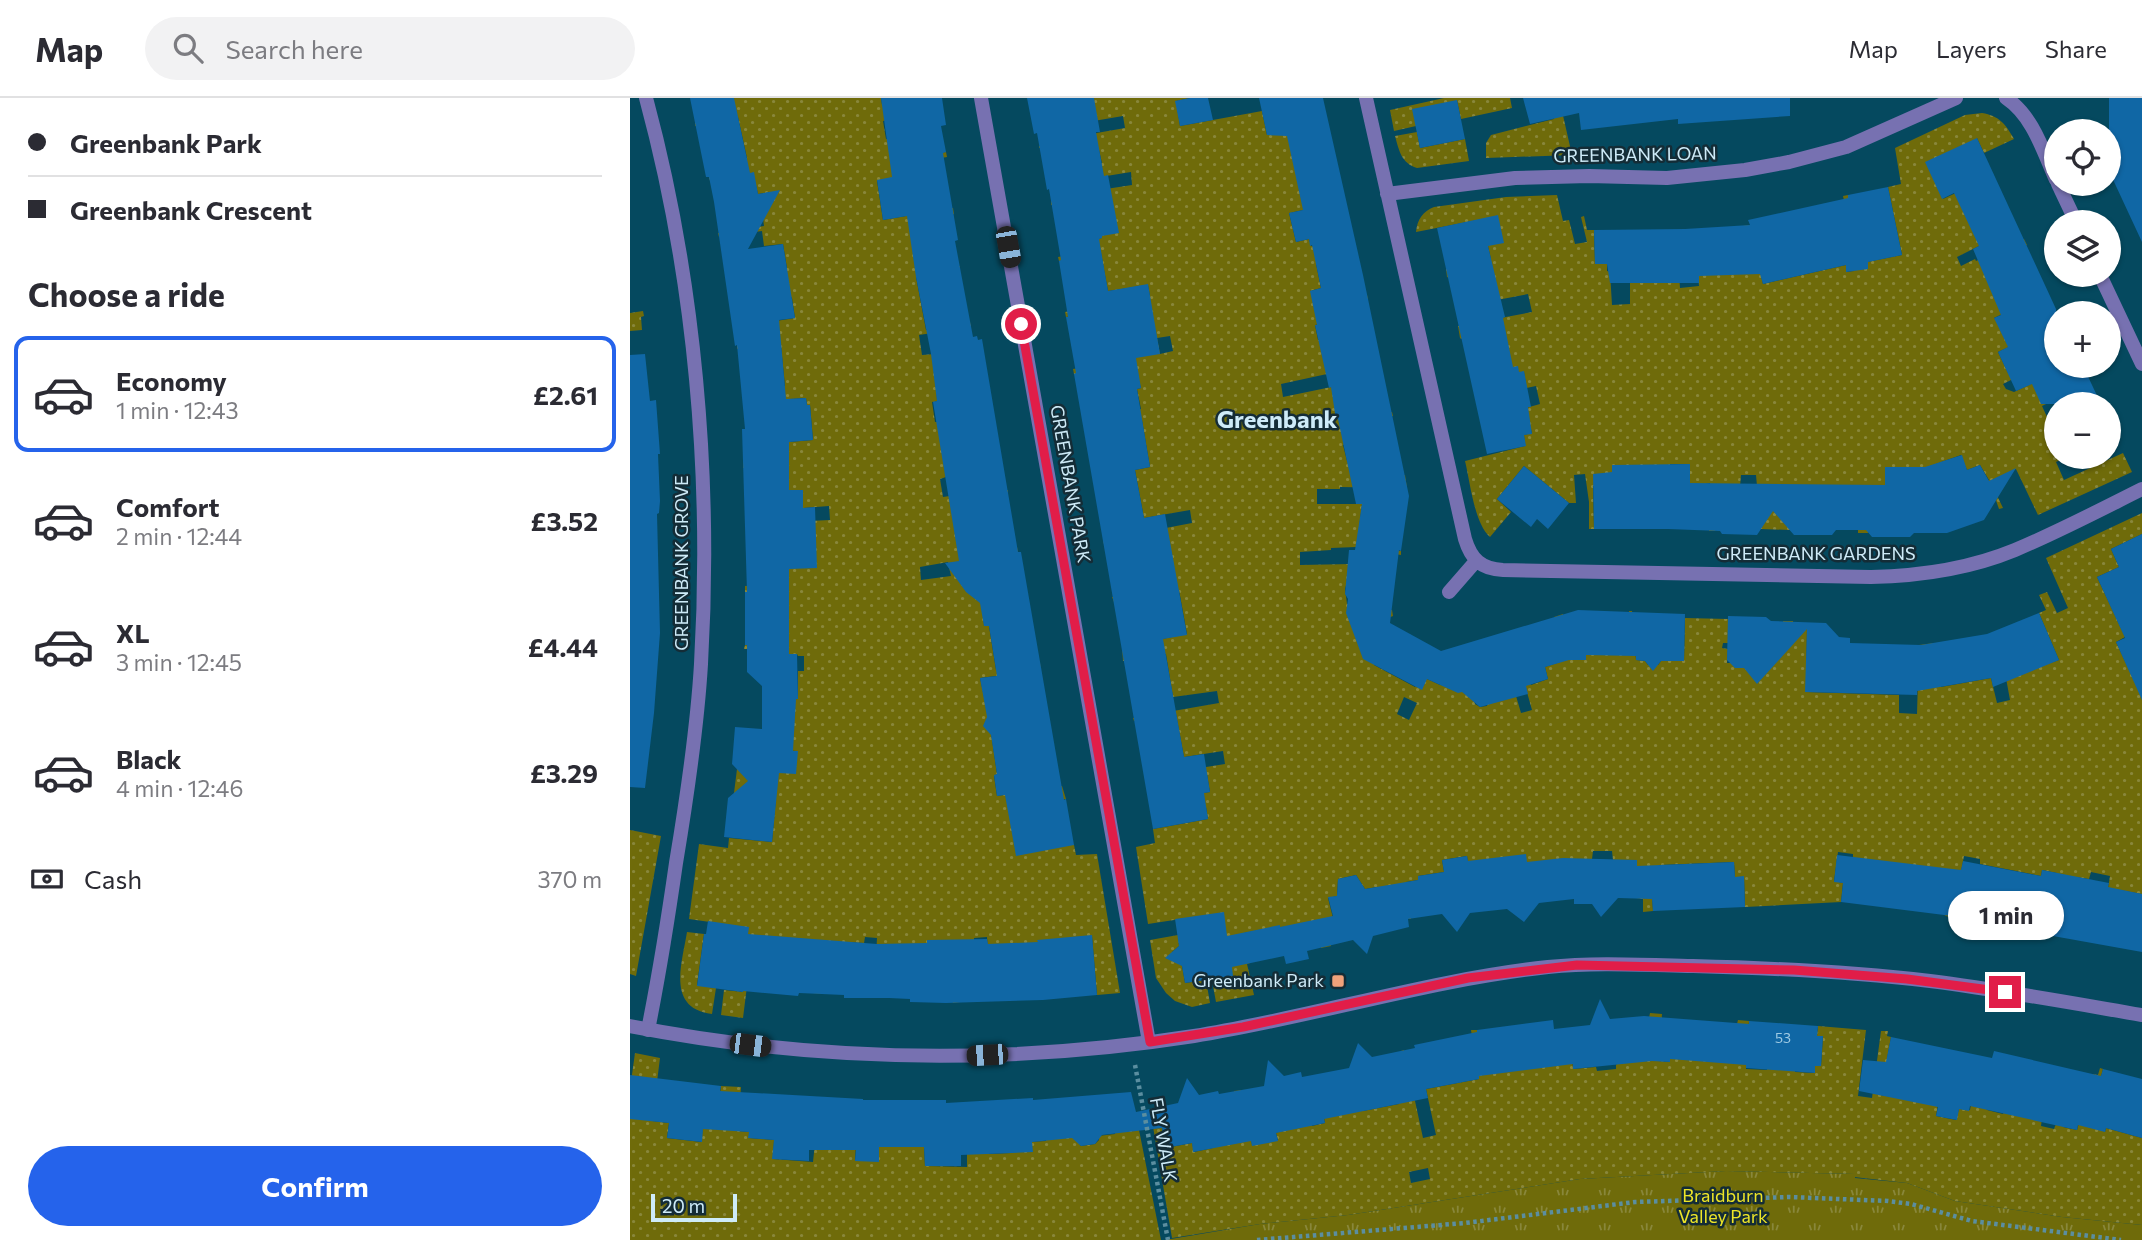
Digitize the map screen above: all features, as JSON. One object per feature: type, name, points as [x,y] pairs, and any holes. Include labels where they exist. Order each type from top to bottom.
[{"type":"street","name":"GREENBANK GROVE","points":[[646,98],[681,263],[692,342],[699,434],[704,578],[701,664],[691,765],[648,1030]]},
{"type":"street","name":"GREENBANK PARK","points":[[981,98],[1150,1042]]},
{"type":"street","points":[[1366,98],[1465,538],[1476,561],[1449,592]]},
{"type":"street","name":"GREENBANK LOAN","points":[[1387,194],[1515,178],[1667,178],[1745,170],[1797,161],[1846,147],[1956,98]]},
{"type":"street","points":[[2006,98],[2017,106],[2029,121],[2044,154]]},
{"type":"street","points":[[2106,287],[2142,364]]},
{"type":"street","name":"GREENBANK GARDENS","points":[[1476,561],[1488,568],[1503,570],[1871,577],[1921,574],[1960,567],[2014,551],[2142,489]]},
{"type":"street","points":[[630,1026],[771,1048],[872,1056],[966,1056],[1132,1045],[1243,1027],[1468,978],[1577,965],[1706,967],[1882,976],[1980,988],[2142,1015]]},
{"type":"path","name":"FLY WALK","points":[[1132,1045],[1168,1240]]},
{"type":"path","points":[[1257,1240],[1465,1223],[1635,1202],[1789,1197],[1888,1201],[1911,1204],[1972,1221],[2121,1240]]},
{"type":"green space","points":[[734,98],[881,98],[882,105],[895,119],[883,121],[886,139],[898,137],[902,160],[946,152],[947,157],[923,161],[925,172],[877,181],[883,220],[953,208],[954,214],[916,273],[960,266],[960,269],[916,277],[926,330],[970,322],[971,327],[919,335],[922,355],[935,354],[937,401],[932,402],[935,422],[949,421],[946,477],[940,479],[943,497],[963,494],[964,498],[1008,490],[1008,495],[974,554],[1017,547],[1018,552],[963,585],[969,594],[982,592],[984,626],[989,626],[996,670],[1040,663],[1041,670],[980,678],[988,716],[984,725],[991,733],[997,774],[994,776],[997,796],[1062,786],[1066,799],[1008,810],[1074,845],[1076,855],[1097,854],[1120,993],[1097,995],[1092,936],[1038,941],[1043,1000],[988,954],[987,937],[974,938],[975,954],[960,1002],[953,1003],[927,943],[874,997],[877,938],[865,937],[864,943],[825,941],[822,994],[747,986],[743,1018],[721,1015],[724,990],[743,992],[750,941],[731,925],[689,919],[699,844],[728,848],[729,838],[772,842],[776,798],[734,793],[737,769],[797,751],[782,750],[771,715],[762,715],[762,712],[783,712],[784,700],[798,699],[798,671],[804,671],[804,656],[752,655],[752,649],[744,649],[745,645],[789,645],[788,592],[745,592],[745,586],[764,585],[745,524],[830,520],[829,506],[803,508],[803,490],[789,490],[788,466],[743,468],[743,462],[764,460],[763,449],[789,447],[789,442],[813,440],[810,405],[807,405],[806,398],[790,399],[790,406],[767,388],[785,386],[781,346],[737,349],[737,345],[755,343],[776,321],[795,318],[792,298],[768,271],[787,268],[783,244],[764,246],[762,231],[719,237],[718,233],[764,226],[762,210],[771,192],[758,194],[753,173],[710,181],[709,177],[722,163],[747,158],[738,117],[695,126],[695,122],[719,116]],"holes":[[[948,562],[951,576],[921,580],[920,567]]]},
{"type":"green space","points":[[1094,98],[1190,98],[1176,101],[1180,126],[1262,111],[1267,135],[1328,123],[1303,210],[1289,213],[1296,242],[1309,239],[1311,246],[1353,237],[1338,259],[1316,264],[1321,288],[1310,291],[1325,304],[1367,295],[1368,299],[1348,303],[1325,323],[1315,325],[1318,340],[1328,338],[1327,374],[1281,384],[1283,397],[1341,385],[1337,419],[1348,417],[1349,421],[1392,412],[1393,416],[1373,420],[1354,443],[1343,445],[1347,461],[1363,483],[1405,475],[1407,488],[1317,489],[1317,504],[1362,504],[1357,544],[1401,551],[1401,555],[1356,547],[1331,548],[1300,552],[1300,565],[1352,564],[1345,589],[1347,604],[1392,610],[1393,616],[1354,631],[1388,637],[1374,665],[1415,687],[1439,650],[1427,679],[1440,685],[1471,689],[1475,704],[1480,707],[1487,706],[1498,635],[1521,713],[1532,710],[1523,678],[1528,677],[1531,685],[1548,679],[1545,667],[1566,660],[1554,617],[1563,614],[1571,660],[1585,660],[1586,655],[1628,655],[1629,611],[1632,611],[1636,660],[1645,661],[1648,665],[1658,665],[1661,661],[1684,661],[1685,618],[1728,619],[1728,643],[1723,643],[1722,648],[1728,649],[1727,663],[1783,644],[1783,621],[1793,621],[1793,626],[1807,627],[1806,692],[1899,695],[1899,713],[1917,714],[1919,645],[1934,643],[1941,687],[1991,678],[1997,703],[2010,700],[2006,678],[2059,660],[2039,613],[2046,610],[2039,595],[2047,592],[2057,613],[2068,608],[2046,558],[2142,513],[2142,534],[2111,549],[2119,567],[2097,577],[2125,637],[2116,642],[2129,670],[2142,664],[2142,894],[2108,888],[2110,876],[2091,872],[2089,879],[2075,877],[2050,907],[2057,873],[2042,870],[2041,876],[1980,864],[1980,859],[1964,856],[1952,918],[1853,857],[1853,854],[1838,852],[1834,881],[1843,883],[1841,902],[1745,907],[1744,877],[1735,877],[1734,862],[1659,865],[1651,881],[1653,911],[1643,912],[1643,899],[1636,898],[1637,860],[1613,860],[1612,851],[1593,851],[1592,859],[1469,869],[1467,856],[1442,860],[1444,872],[1418,876],[1418,880],[1406,882],[1411,919],[1382,909],[1377,887],[1365,889],[1356,875],[1338,879],[1337,896],[1328,898],[1333,918],[1327,928],[1331,946],[1321,948],[1316,926],[1280,926],[1244,933],[1254,995],[1216,1002],[1200,916],[1148,924],[1136,847],[1155,843],[1153,829],[1208,819],[1206,807],[1193,809],[1191,795],[1210,792],[1207,774],[1200,768],[1225,764],[1223,751],[1184,757],[1176,714],[1134,721],[1133,718],[1219,703],[1217,691],[1173,697],[1166,654],[1123,661],[1122,647],[1187,634],[1179,590],[1114,602],[1112,597],[1167,587],[1104,544],[1103,540],[1192,523],[1190,510],[1144,518],[1135,470],[1150,467],[1142,420],[1125,412],[1141,409],[1137,389],[1141,388],[1134,363],[1074,374],[1073,369],[1133,359],[1109,309],[1066,317],[1065,312],[1150,296],[1148,285],[1108,291],[1101,253],[1059,261],[1058,257],[1098,250],[1097,239],[1102,236],[1095,197],[1051,205],[1051,201],[1132,185],[1131,172],[1088,179],[1086,166],[1102,163],[1099,150],[1083,152],[1081,141],[1039,148],[1125,128],[1123,116],[1076,124]],"holes":[[[1170,336],[1173,351],[1160,354],[1157,338]],[[1404,697],[1417,703],[1409,720],[1397,714]]]},
{"type":"green space","points":[[1444,98],[1510,98],[1512,108],[1461,119],[1457,101],[1416,126],[1394,131],[1390,110]]},
{"type":"green space","points":[[1559,98],[1572,155],[1486,158],[1486,143],[1491,135],[1554,119]]},
{"type":"green space","points":[[1982,113],[1993,116],[2001,121],[2014,139],[1984,153],[1977,138],[1943,199],[1973,185],[1979,246],[1957,257],[1961,266],[2024,239],[2027,245],[1987,263],[2027,302],[1994,318],[2017,343],[1998,352],[2008,373],[2044,356],[2044,361],[2020,372],[2021,375],[2003,384],[2006,389],[2014,392],[2035,382],[2044,400],[2044,469],[2059,469],[2064,480],[2088,469],[2121,469],[2123,453],[2132,472],[2038,515],[2016,469],[1990,481],[2003,508],[1999,509],[1992,489],[1982,485],[1989,480],[1980,465],[1967,470],[1961,455],[1930,466],[1937,484],[1914,467],[1886,467],[1885,486],[1869,487],[1868,533],[1858,533],[1858,486],[1790,530],[1761,529],[1756,475],[1741,475],[1740,487],[1715,531],[1709,531],[1710,483],[1690,487],[1690,464],[1670,464],[1669,479],[1654,529],[1639,529],[1636,465],[1612,465],[1612,486],[1593,486],[1594,529],[1589,529],[1585,474],[1574,475],[1576,503],[1569,503],[1524,466],[1497,499],[1511,512],[1490,537],[1476,512],[1465,461],[1525,446],[1524,435],[1532,433],[1531,429],[1527,430],[1522,409],[1540,404],[1536,386],[1476,398],[1526,384],[1524,372],[1519,372],[1460,338],[1458,326],[1532,312],[1528,294],[1497,300],[1447,277],[1446,269],[1491,259],[1488,246],[1498,216],[1416,232],[1419,220],[1427,211],[1434,207],[1506,197],[1557,195],[1563,221],[1569,220],[1575,244],[1587,242],[1581,217],[1584,216],[1587,230],[1594,230],[1595,264],[1607,264],[1612,305],[1630,304],[1630,283],[1659,282],[1676,230],[1680,288],[1699,286],[1698,269],[1743,226],[1749,225],[1763,284],[1846,265],[1846,272],[1854,271],[1852,236],[1843,196],[1848,195],[1862,263],[1902,255],[1888,187],[1901,184],[1895,148],[1965,115]]},
{"type":"green space","points":[[1417,132],[1420,148],[1465,139],[1469,161],[1417,168],[1412,166],[1402,155],[1395,136]]},
{"type":"green space","points":[[643,311],[642,330],[630,331],[630,313]]},
{"type":"green space","points":[[630,830],[661,836],[636,976],[630,974]]},
{"type":"green space","points":[[687,932],[704,934],[697,985],[716,988],[712,1014],[698,1010],[688,1003],[683,994],[680,983]]},
{"type":"green space","points":[[1178,935],[1179,946],[1172,952],[1182,966],[1185,983],[1206,980],[1210,1003],[1192,1007],[1175,1001],[1156,978],[1150,940]]},
{"type":"green space","points":[[1650,1013],[1662,1014],[1658,1061],[1670,1062],[1670,1059],[1737,1024],[1738,1020],[1749,1021],[1746,1069],[1767,1070],[1767,1066],[1795,1068],[1795,1072],[1814,1073],[1815,1066],[1821,1066],[1823,1036],[1817,1036],[1818,1026],[1866,1030],[1858,1096],[1872,1098],[1881,1031],[1888,1031],[1887,1036],[1891,1037],[1887,1059],[1900,1061],[1880,1095],[1938,1104],[1936,1116],[1956,1120],[1959,1109],[1970,1110],[1975,1083],[1987,1110],[2003,1114],[2005,1109],[2042,1118],[2041,1126],[2054,1129],[2057,1121],[2063,1123],[2063,1127],[2077,1130],[2092,1074],[2098,1075],[2100,1068],[2103,1069],[2097,1091],[2105,1132],[2106,1128],[2142,1138],[2142,1225],[2062,1217],[1955,1201],[1907,1183],[1854,1177],[1855,1174],[1726,1171],[1580,1179],[1348,1215],[1260,1224],[1172,1238],[1150,1109],[1158,1107],[1166,1148],[1192,1143],[1194,1152],[1213,1148],[1235,1097],[1234,1091],[1242,1090],[1252,1145],[1278,1140],[1276,1133],[1310,1118],[1312,1126],[1325,1123],[1316,1078],[1363,1111],[1399,1104],[1393,1074],[1405,1072],[1401,1051],[1404,1050],[1423,1138],[1436,1135],[1426,1089],[1479,1079],[1471,1030],[1477,1030],[1480,1056],[1570,1032],[1573,1069],[1596,1067],[1597,1071],[1616,1069],[1616,1065],[1648,1023]],"holes":[[[1428,1168],[1430,1179],[1411,1183],[1409,1172]]]},
{"type":"green space","points":[[635,1053],[660,1058],[652,1121],[669,1123],[667,1138],[701,1142],[703,1127],[716,1128],[721,1086],[741,1087],[738,1131],[749,1132],[749,1138],[774,1140],[773,1159],[813,1162],[815,1143],[856,1144],[855,1161],[879,1161],[879,1145],[890,1145],[924,1147],[925,1166],[967,1167],[967,1146],[989,1145],[989,1154],[1011,1153],[1011,1143],[1046,1141],[1044,1099],[1081,1146],[1095,1144],[1099,1140],[1098,1136],[1115,1134],[1115,1124],[1139,1130],[1161,1240],[630,1240],[630,1089]]},
{"type":"green space","name":"Braidburn Valley Park","points":[[1726,1171],[1855,1174],[1855,1178],[1907,1183],[1955,1201],[2062,1217],[2142,1225],[2142,1240],[1165,1240],[1580,1179]]},
{"type":"building","points":[[690,98],[734,98],[750,173],[754,172],[758,194],[780,190],[748,249],[783,244],[795,318],[779,320],[786,399],[806,398],[807,405],[810,405],[813,440],[789,442],[789,490],[803,490],[803,508],[815,507],[817,568],[789,569],[789,654],[797,654],[798,699],[793,751],[798,751],[796,774],[779,773],[772,842],[724,837],[728,798],[748,781],[732,764],[735,727],[762,729],[762,686],[747,672],[745,645],[747,592],[742,429],[745,429],[737,345],[735,346],[714,202],[709,177],[706,177]]},
{"type":"building","points":[[881,98],[942,98],[946,125],[941,126],[946,152],[943,153],[958,240],[955,241],[973,337],[982,339],[1018,552],[1021,552],[1074,845],[1016,856],[1005,795],[997,796],[994,775],[997,774],[991,735],[983,726],[987,717],[980,678],[997,676],[989,626],[984,626],[980,603],[966,592],[945,563],[959,561],[933,402],[937,401],[931,354],[907,216],[883,220],[877,180],[892,177]]},
{"type":"building","points":[[1027,98],[1094,98],[1100,132],[1096,132],[1104,176],[1108,175],[1119,233],[1099,239],[1108,291],[1148,284],[1160,354],[1136,358],[1141,388],[1137,389],[1150,467],[1135,470],[1144,518],[1165,514],[1187,635],[1163,639],[1184,757],[1204,754],[1210,792],[1204,793],[1208,819],[1153,829],[1074,374],[1076,373],[1059,261],[1061,260],[1049,189],[1047,190],[1037,133],[1034,134]]},
{"type":"building","points":[[1208,98],[1213,120],[1180,126],[1175,101]]},
{"type":"building","points":[[1259,98],[1323,98],[1409,496],[1390,623],[1441,651],[1578,610],[1685,614],[1684,661],[1661,661],[1653,671],[1645,661],[1636,660],[1636,656],[1586,655],[1586,660],[1569,660],[1545,667],[1548,679],[1526,686],[1528,694],[1480,707],[1462,692],[1458,693],[1427,679],[1422,690],[1363,659],[1346,613],[1348,599],[1345,594],[1349,550],[1355,550],[1362,504],[1356,504],[1315,325],[1310,291],[1321,288],[1312,245],[1310,246],[1309,239],[1296,242],[1289,213],[1303,210],[1287,136],[1267,135]]},
{"type":"building","points":[[1523,98],[1790,98],[1790,116],[1678,124],[1678,119],[1581,130],[1579,113],[1530,124]]},
{"type":"building","points":[[2109,98],[2142,98],[2142,242],[2121,196],[2121,119],[2109,119]]},
{"type":"building","points":[[1457,100],[1465,139],[1420,148],[1412,109]]},
{"type":"building","points":[[1977,138],[2052,301],[2044,301],[2044,378],[2089,378],[2095,392],[2044,392],[2044,404],[2041,404],[2032,384],[2016,391],[1998,352],[2008,347],[1994,318],[2001,315],[1973,249],[1979,246],[1954,193],[1942,199],[1925,162]]},
{"type":"building","points":[[1888,187],[1902,255],[1868,262],[1868,269],[1846,272],[1846,265],[1763,284],[1760,274],[1699,276],[1699,283],[1610,283],[1607,264],[1595,264],[1594,230],[1750,225],[1748,220]]},
{"type":"building","points":[[1498,215],[1504,243],[1488,246],[1505,317],[1503,318],[1513,367],[1518,366],[1519,372],[1524,371],[1531,407],[1528,407],[1532,434],[1524,435],[1526,446],[1487,454],[1437,228]]},
{"type":"building","points":[[645,354],[650,401],[656,400],[660,454],[660,501],[657,514],[660,633],[645,788],[630,787],[630,355]]},
{"type":"building","points":[[1962,455],[1967,470],[1980,465],[1989,481],[2016,468],[1984,520],[1947,533],[1872,537],[1866,530],[1836,530],[1832,535],[1794,535],[1773,511],[1757,535],[1668,529],[1594,529],[1593,474],[1612,472],[1612,465],[1690,464],[1690,483],[1885,485],[1885,467],[1925,467]]},
{"type":"building","points":[[1524,466],[1569,503],[1548,529],[1537,519],[1531,527],[1497,499]]},
{"type":"building","points":[[2142,534],[2142,700],[2116,642],[2125,638],[2097,577],[2119,567],[2111,549]]},
{"type":"building","points":[[2039,613],[2059,660],[1993,687],[1991,678],[1917,691],[1917,695],[1805,692],[1807,629],[1757,684],[1744,668],[1735,668],[1727,660],[1728,616],[1826,623],[1839,637],[1850,638],[1850,643],[1921,645],[1987,634]]},
{"type":"building","points":[[1526,854],[1527,862],[1563,858],[1637,860],[1637,866],[1734,862],[1735,877],[1744,876],[1745,907],[1653,911],[1652,899],[1618,898],[1601,917],[1592,904],[1574,904],[1574,899],[1539,903],[1524,922],[1507,909],[1470,913],[1457,932],[1442,914],[1408,919],[1409,927],[1373,936],[1367,954],[1353,940],[1307,951],[1309,959],[1286,964],[1284,956],[1232,967],[1233,976],[1185,983],[1182,966],[1165,958],[1179,946],[1175,919],[1224,912],[1227,936],[1280,927],[1333,916],[1328,897],[1337,896],[1338,879],[1356,875],[1365,889],[1418,880],[1418,876],[1444,872],[1442,860],[1467,856],[1468,861]]},
{"type":"building","points":[[1837,855],[1961,870],[1963,861],[2041,876],[2042,870],[2109,883],[2108,887],[2142,894],[2142,952],[1952,916],[1841,902],[1843,883],[1834,882]]},
{"type":"building","points":[[708,921],[749,927],[748,934],[877,944],[987,939],[988,944],[1038,942],[1037,940],[1092,935],[1097,995],[1043,1000],[946,1003],[910,1002],[910,999],[844,998],[844,995],[799,993],[798,996],[697,986]]},
{"type":"building","points":[[1600,999],[1610,1019],[1644,1016],[1818,1026],[1817,1036],[1823,1036],[1821,1066],[1815,1066],[1815,1073],[1670,1059],[1670,1062],[1652,1061],[1573,1069],[1573,1064],[1479,1076],[1479,1079],[1426,1089],[1428,1098],[1324,1119],[1325,1123],[1276,1133],[1278,1141],[1252,1146],[1251,1141],[1193,1152],[1192,1143],[1165,1148],[1162,1128],[1102,1135],[1095,1144],[1081,1146],[1072,1138],[1032,1142],[1033,1152],[961,1155],[961,1166],[925,1166],[924,1147],[879,1147],[879,1162],[855,1161],[856,1150],[809,1150],[809,1161],[772,1159],[774,1140],[748,1138],[749,1132],[703,1129],[702,1142],[667,1138],[669,1123],[630,1119],[630,1075],[721,1086],[720,1091],[863,1100],[946,1100],[946,1103],[1033,1100],[1131,1092],[1136,1112],[1178,1103],[1187,1078],[1199,1095],[1264,1086],[1268,1060],[1284,1076],[1301,1072],[1302,1077],[1349,1068],[1358,1043],[1372,1057],[1477,1030],[1553,1020],[1554,1029],[1590,1025]]},
{"type":"building","points":[[1891,1037],[1992,1058],[1994,1051],[2101,1076],[2103,1069],[2142,1079],[2142,1138],[2106,1128],[2105,1132],[2078,1125],[2077,1130],[1970,1106],[1969,1111],[1959,1109],[1957,1120],[1936,1116],[1938,1107],[1859,1091],[1863,1060],[1886,1062]]},
{"type":"place","name":"Greenbank Park","points":[[1338,981]]},
{"type":"district","name":"Greenbank","points":[[1277,420]]},
{"type":"route","points":[[1021,324],[1150,1042],[1243,1027],[1468,978],[1577,965],[1794,970],[1882,976],[2005,992]]}]
